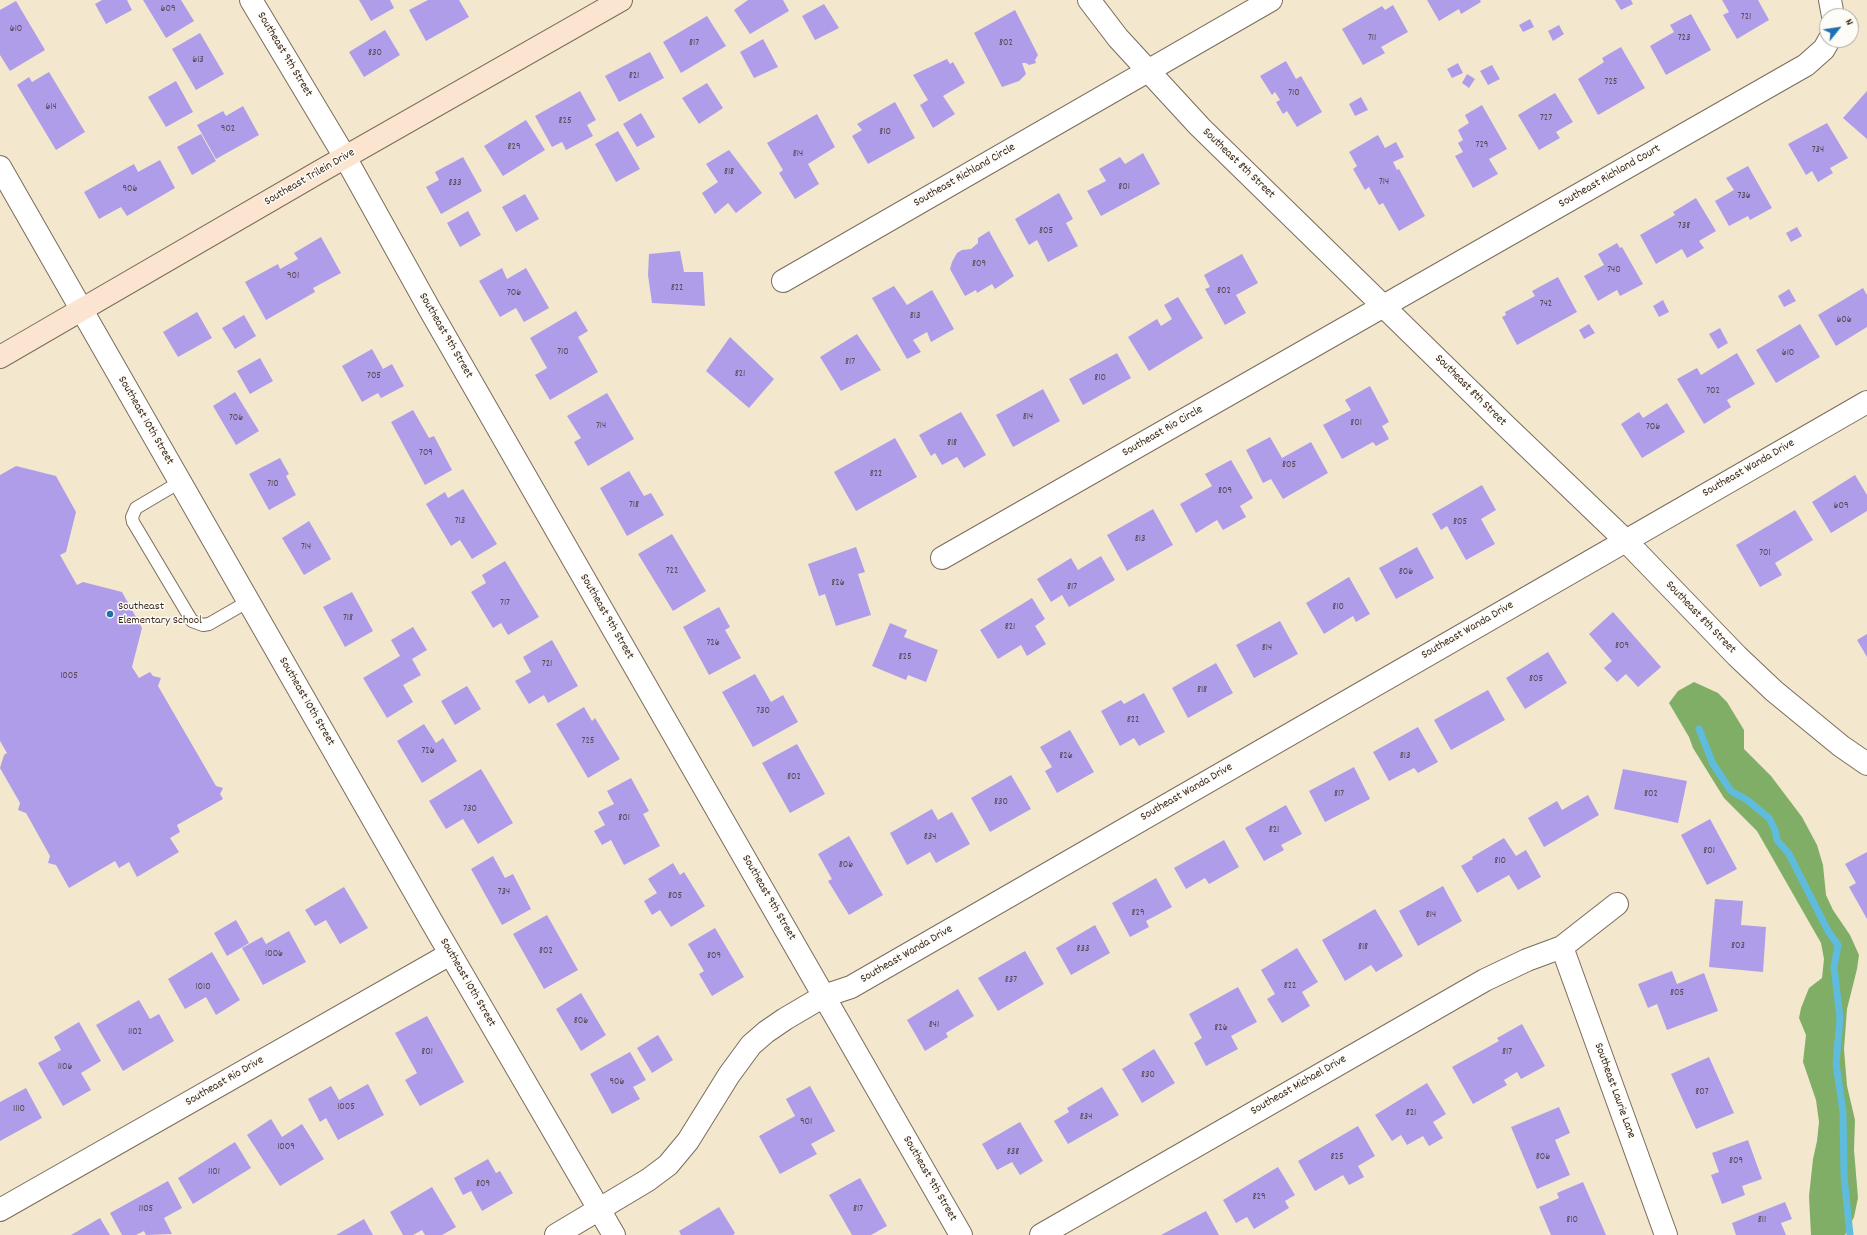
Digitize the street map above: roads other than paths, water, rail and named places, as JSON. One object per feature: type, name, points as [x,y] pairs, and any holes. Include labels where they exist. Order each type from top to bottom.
[{"type":"street","name":"Southeast 9th Street","points":[[251,0],[345,157],[430,310],[961,1235]]},
{"type":"street","name":"Southeast Trilein Drive","points":[[0,357],[345,157],[621,0]]},
{"type":"street","name":"Southeast 8th Street","points":[[1089,0],[1118,38],[1200,127],[1625,540],[1737,656],[1774,691],[1841,746],[1867,764]]},
{"type":"street","points":[[1148,71],[1271,0]]},
{"type":"street","name":"Southeast Richland Court","points":[[1385,306],[1806,65],[1825,48]]},
{"type":"street","name":"Southeast Richland Circle","points":[[782,281],[1148,71]]},
{"type":"street","name":"Southeast 10th Street","points":[[0,167],[450,954],[614,1235]]},
{"type":"street","name":"Southeast Rio Circle","points":[[942,558],[1385,306]]},
{"type":"street","name":"Southeast Wanda Drive","points":[[556,1235],[648,1180],[668,1165],[688,1141],[729,1075],[752,1045],[766,1032],[824,996],[858,983],[1867,402]]},
{"type":"street","name":"Southeast Michael Drive","points":[[1041,1235],[1485,980],[1528,960],[1562,947],[1617,904]]},
{"type":"street","name":"Southeast Laurie Lane","points":[[1562,947],[1666,1235]]},
{"type":"street","name":"Southeast Rio Drive","points":[[0,1210],[450,954]]},
{"type":"lane","points":[[180,482],[136,508],[132,516],[133,522],[192,621],[203,625],[209,624],[249,601]]},
{"type":"waterway","points":[[1699,729],[1713,764],[1731,791],[1747,800],[1769,818],[1775,830],[1777,840],[1789,854],[1828,931],[1838,945],[1834,967],[1840,1019],[1836,1063],[1843,1112],[1844,1176],[1850,1235]]},
{"type":"place","name":"Southeast Elementary School","points":[[110,614]]}]
